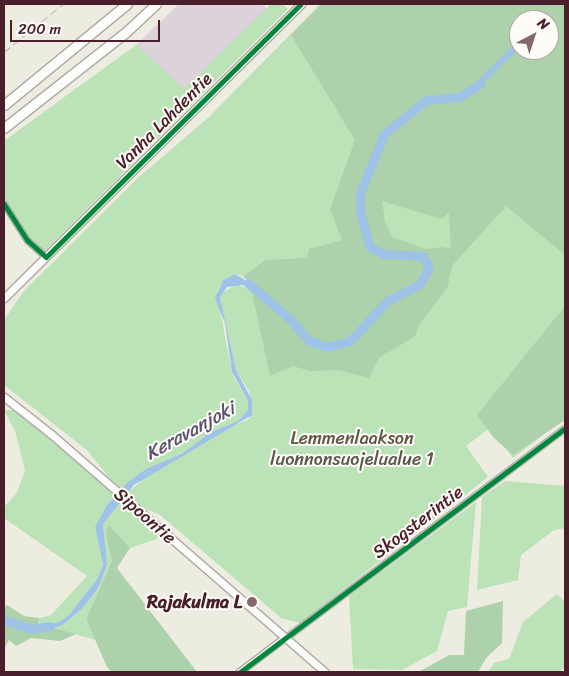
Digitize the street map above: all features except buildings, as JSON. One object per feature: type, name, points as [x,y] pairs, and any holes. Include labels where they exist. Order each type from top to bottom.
[{"type":"highway","points":[[4,105],[127,4]]},
{"type":"highway","points":[[4,128],[126,32],[156,4]]},
{"type":"main road","name":"Vanha Lahdentie","points":[[4,298],[298,6]]},
{"type":"main road","name":"Sipoontie","points":[[4,397],[325,672]]},
{"type":"street","points":[[289,4],[298,6]]},
{"type":"street","points":[[4,204],[26,240],[46,257]]},
{"type":"street","name":"Skogsterintie","points":[[286,638],[565,428]]},
{"type":"street","points":[[240,672],[286,638]]},
{"type":"shaded area","points":[[179,4],[262,4],[267,9],[182,92],[136,45]]},
{"type":"green space","points":[[271,4],[282,4],[288,9],[42,254],[33,247],[4,204],[4,141],[136,45],[184,89]]},
{"type":"green space","name":"Lemmenlaakson luonnonsuojelualue 1","points":[[320,4],[528,4],[525,10],[509,10],[509,31],[452,95],[362,230],[264,292],[244,276],[235,274],[223,280],[217,291],[226,342],[233,376],[248,401],[248,410],[238,421],[209,433],[183,453],[146,469],[122,489],[110,479],[88,451],[4,385],[4,320],[23,292],[138,178],[209,117]]},
{"type":"green space","points":[[322,4],[565,4],[565,255],[506,206],[452,266],[448,286],[420,324],[415,336],[379,358],[369,378],[339,370],[310,371],[293,366],[270,376],[253,297],[257,287],[243,277],[265,260],[307,258],[309,249],[342,240],[330,209],[355,140],[291,35]],"holes":[[[382,201],[441,219],[449,213],[451,249],[443,247],[426,249],[392,237],[385,222]]]},
{"type":"green space","name":"Lemmenlaakson luonnonsuojelualue 1","points":[[565,4],[565,418],[513,458],[490,428],[466,446],[488,477],[300,623],[281,618],[159,514],[145,509],[127,493],[152,472],[228,428],[249,419],[250,393],[236,370],[220,297],[223,292],[236,285],[254,289],[393,252],[363,216],[510,60],[559,60],[559,10]]},
{"type":"green space","points":[[565,306],[565,420],[513,455],[494,438],[477,415]]},
{"type":"green space","points":[[4,410],[17,410],[109,485],[106,487],[117,496],[95,527],[103,566],[97,579],[69,615],[59,622],[38,626],[39,618],[51,615],[87,576],[4,518],[4,507],[17,493],[25,470],[15,431]]},
{"type":"green space","points":[[505,481],[565,486],[565,528],[554,530],[521,555],[518,580],[477,590],[482,497]]},
{"type":"green space","points":[[122,500],[163,537],[130,548],[108,524],[106,536],[112,561],[86,619],[95,640],[54,628],[61,626],[83,608],[99,587],[107,565],[103,524]]},
{"type":"green space","points":[[476,502],[467,607],[448,611],[437,651],[402,670],[353,669],[349,596]]},
{"type":"green space","points":[[108,524],[130,548],[117,568],[197,672],[112,672],[107,667],[86,619],[112,561],[106,536]]},
{"type":"green space","points":[[557,594],[565,602],[565,667],[559,672],[488,672],[494,663],[509,659],[523,622]]},
{"type":"green space","points":[[503,601],[502,643],[486,658],[478,672],[419,672],[449,655],[464,655],[466,611]]},
{"type":"green space","points":[[7,605],[24,616],[39,618],[38,626],[31,628],[4,619],[4,608]]},
{"type":"green space","points":[[4,621],[31,630],[54,628],[76,634],[60,641],[31,638],[16,646],[9,640],[4,649]]},
{"type":"water","points":[[509,50],[509,59],[473,93],[470,88]]},
{"type":"water","points":[[235,274],[257,287],[256,292],[243,285],[227,287],[220,297],[236,370],[252,400],[252,415],[134,485],[103,524],[107,565],[99,587],[83,608],[61,626],[40,631],[38,626],[59,622],[69,615],[97,579],[103,565],[95,527],[107,505],[128,482],[146,469],[183,453],[209,433],[238,421],[248,410],[248,401],[232,372],[225,323],[215,298],[223,280]]},
{"type":"waterway","name":"Keravanjoki","points":[[248,283],[291,320],[308,340],[327,347],[350,341],[387,301],[420,284],[429,267],[423,256],[384,254],[370,247],[360,212],[360,193],[384,134],[426,100],[459,97],[480,84]]},
{"type":"waterway","name":"Keravanjoki","points":[[4,620],[31,629],[50,626]]},
{"type":"railway","points":[[4,52],[63,4]]},
{"type":"cycle path","points":[[4,204],[27,240],[46,257],[301,4]]},
{"type":"cycle path","points":[[240,672],[565,428]]},
{"type":"place","name":"Rajakulma L","points":[[252,602]]}]
